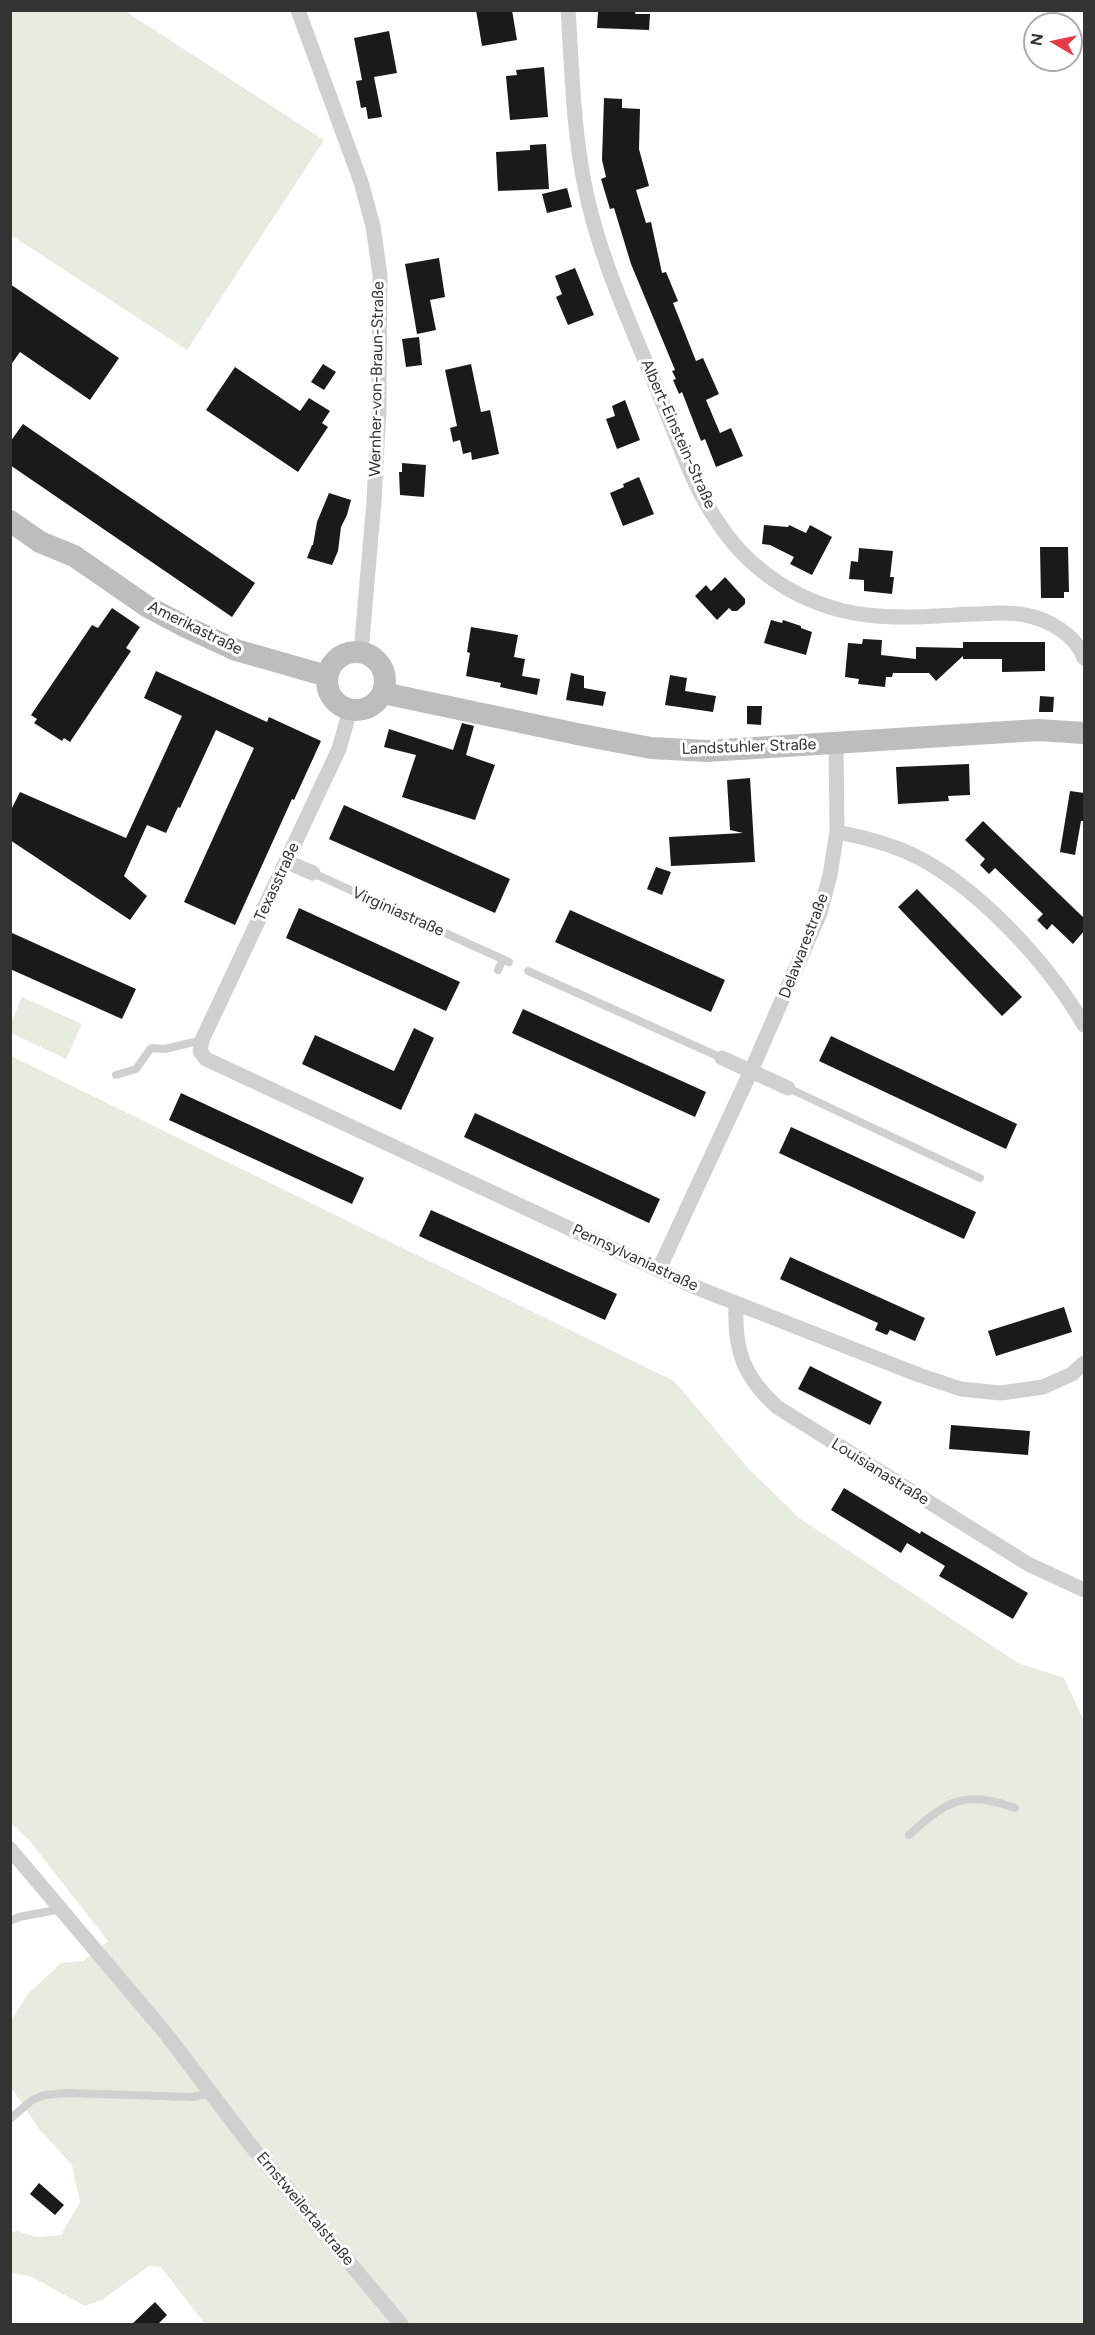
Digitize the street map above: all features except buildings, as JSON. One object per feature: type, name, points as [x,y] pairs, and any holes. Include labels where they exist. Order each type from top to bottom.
[{"type":"street","name":"Wernher-von-Braun-Straße","points":[[298,10],[362,182],[373,226],[380,276],[378,430],[361,652]]},
{"type":"street","name":"Albert-Einstein-Straße","points":[[568,10],[577,140],[596,230],[634,332],[695,481],[716,521],[736,546],[766,574],[796,593],[828,607],[866,615],[908,617],[1003,613],[1025,615],[1050,624],[1067,634],[1084,658]]},
{"type":"street","name":"Amerikastraße","points":[[10,504],[50,531],[74,556],[148,607],[206,636],[273,662],[327,676]]},
{"type":"street","name":"Amerikastraße","points":[[10,521],[40,542],[74,556]]},
{"type":"street","points":[[361,652],[376,660],[382,667],[385,675],[383,693],[378,702],[370,708],[360,711],[350,710],[343,708],[332,698],[328,691],[327,676],[332,664],[342,655],[361,652]]},
{"type":"street","name":"Landstuhler Straße","points":[[383,693],[548,729],[651,748],[706,751],[1038,730],[1084,733]]},
{"type":"street","name":"Texasstraße","points":[[201,1046],[339,749],[350,710]]},
{"type":"street","name":"Delawarestraße","points":[[659,1269],[751,1071],[820,913],[830,875],[837,832],[836,743]]},
{"type":"street","points":[[837,832],[864,837],[912,855],[941,871],[976,898],[1015,935],[1053,978],[1067,995],[1084,1025]]},
{"type":"street","name":"Virginiastraße","points":[[287,862],[313,873]]},
{"type":"street","name":"Pennsylvaniastraße","points":[[201,1046],[212,1063],[736,1305],[920,1375],[961,1389],[1001,1393],[1043,1387],[1072,1374],[1084,1363]]},
{"type":"street","points":[[722,1058],[788,1088]]},
{"type":"street","name":"Louisianastraße","points":[[736,1305],[737,1347],[743,1364],[752,1381],[777,1407],[1028,1564],[1084,1590]]},
{"type":"street","name":"Ernstweilertalstraße","points":[[10,1849],[167,2035],[249,2142],[401,2325]]},
{"type":"lane","name":"Virginiastraße","points":[[313,873],[506,961],[498,970]]},
{"type":"lane","points":[[528,971],[722,1058]]},
{"type":"lane","points":[[116,1075],[136,1069],[151,1047],[165,1049],[201,1046]]},
{"type":"lane","points":[[788,1088],[980,1178]]},
{"type":"lane","points":[[909,1835],[934,1812],[960,1800],[987,1799],[1015,1808]]},
{"type":"lane","points":[[10,1921],[19,1917],[61,1909]]},
{"type":"lane","points":[[10,2119],[32,2100],[45,2095],[67,2093],[192,2097],[211,2093]]},
{"type":"shaded area","points":[[10,11],[125,11],[324,140],[187,350],[11,235]]},
{"type":"shaded area","points":[[22,997],[82,1024],[66,1059],[11,1033],[11,1023]]},
{"type":"shaded area","points":[[11,1056],[674,1381],[748,1468],[799,1518],[1018,1663],[1064,1678],[1084,1721],[1084,2324],[205,2324],[161,2267],[149,2266],[102,2300],[85,2306],[30,2276],[11,2273],[11,2232],[17,2231],[37,2237],[61,2235],[80,2202],[72,2165],[39,2129],[11,2087],[10,2022],[28,1994],[61,1963],[83,1961],[108,1941],[29,1840],[11,1823]]}]
